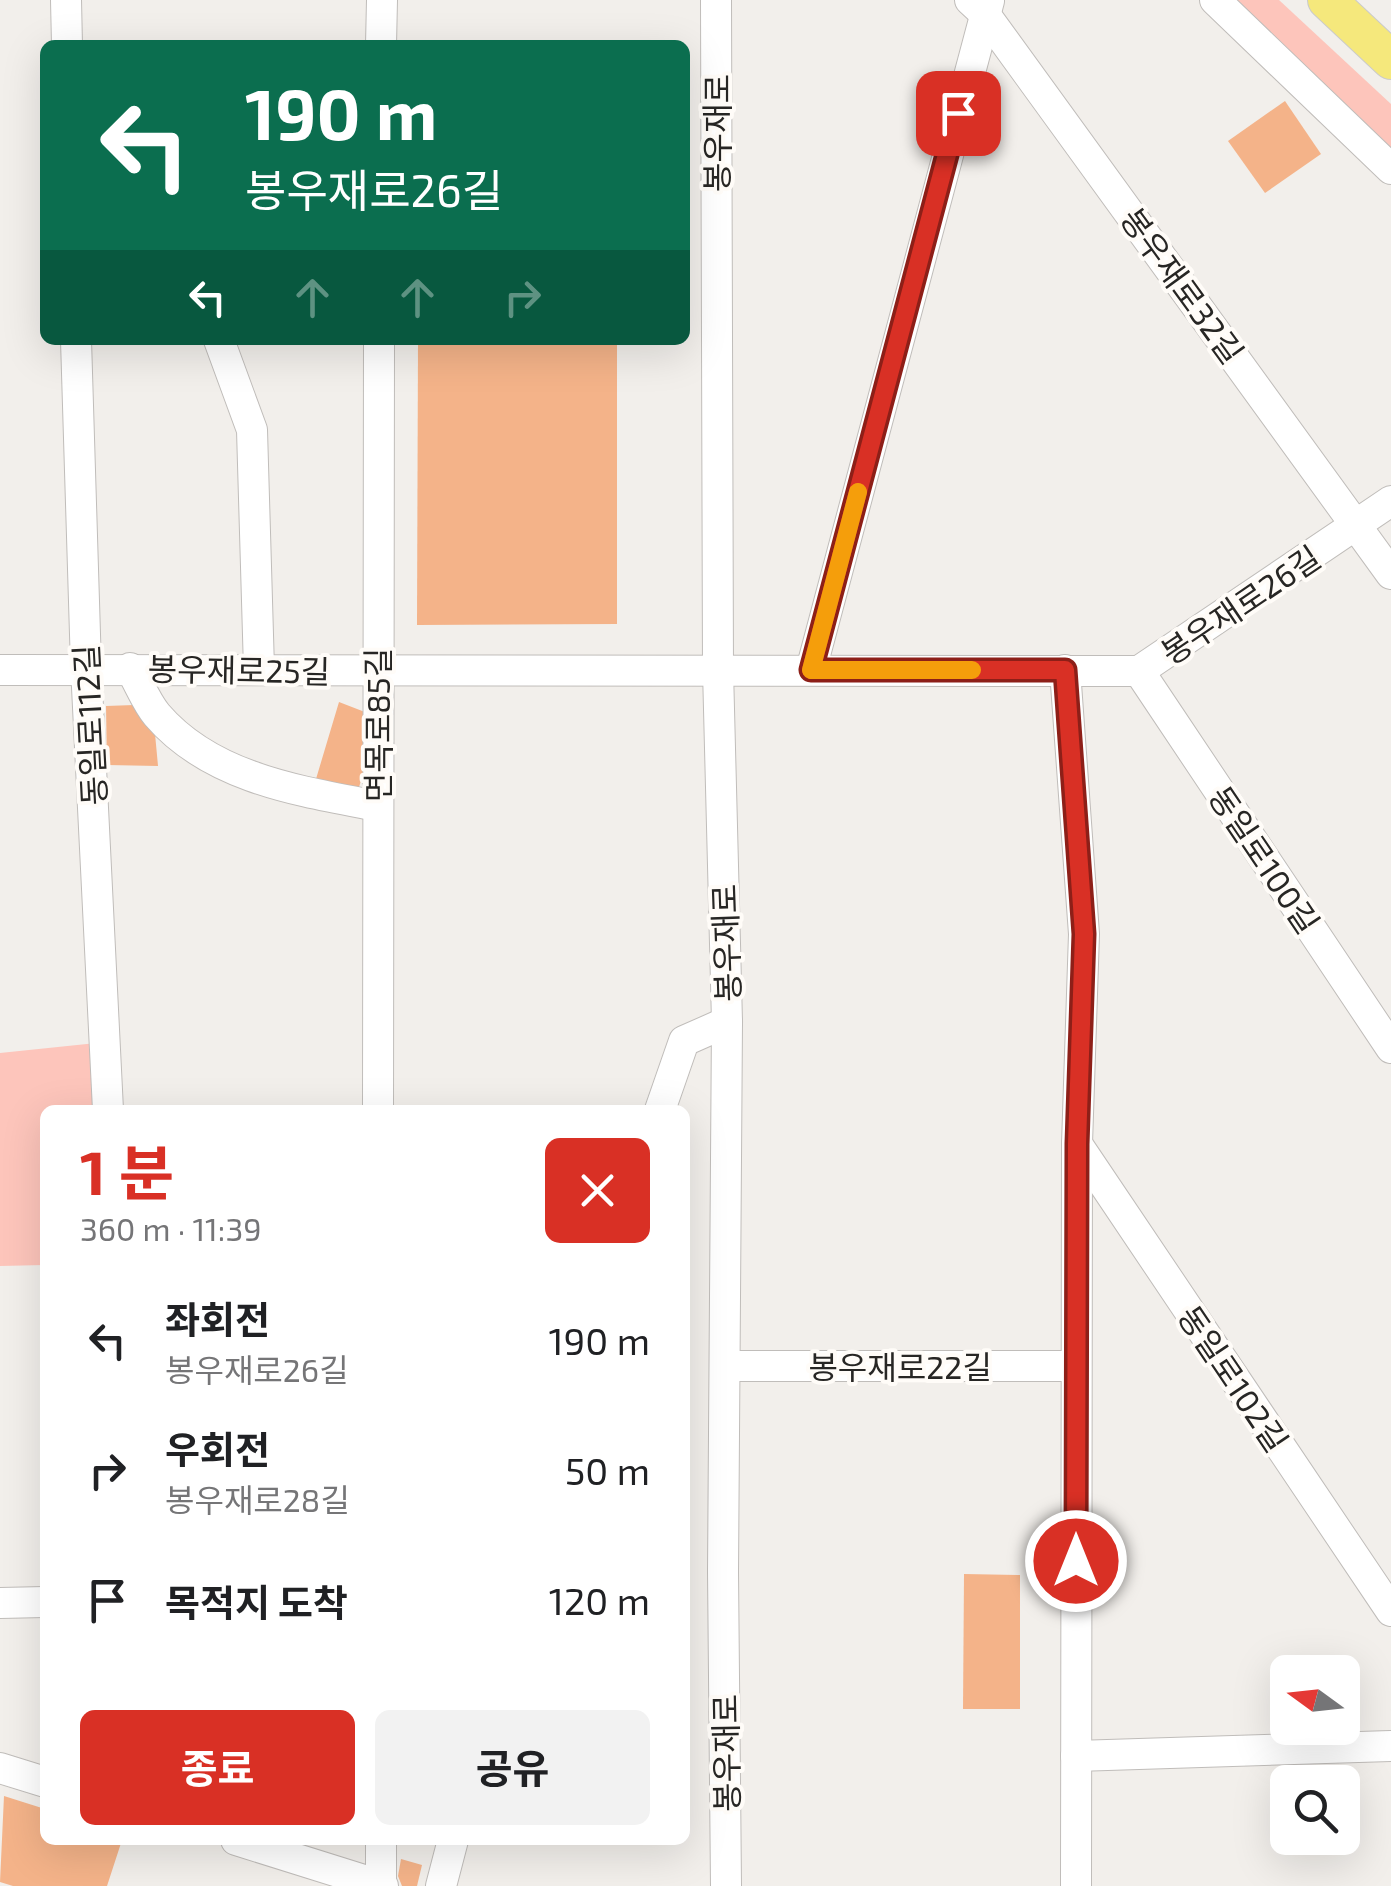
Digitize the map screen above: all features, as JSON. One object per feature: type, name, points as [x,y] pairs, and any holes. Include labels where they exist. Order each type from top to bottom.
[{"type":"main road","points":[[1328,0],[1391,60]]},
{"type":"street","points":[[66,0],[67,40]]},
{"type":"street","points":[[381,40],[382,0]]},
{"type":"street","name":"봉우재로","points":[[716,0],[718,670],[728,1022],[726,1886]]},
{"type":"street","points":[[1214,0],[1391,169]]},
{"type":"street","points":[[811,670],[981,4]]},
{"type":"street","name":"봉우재로32길","points":[[981,4],[1391,574]]},
{"type":"street","name":"동일로112길","points":[[76,345],[86,667],[108,1105]]},
{"type":"street","points":[[221,345],[252,430],[259,670]]},
{"type":"street","name":"면목로85길","points":[[378,1105],[379,345]]},
{"type":"street","name":"봉우재로26길","points":[[718,670],[1139,671],[1391,501]]},
{"type":"street","points":[[130,668],[156,714],[202,756],[295,790],[377,806]]},
{"type":"street","name":"봉우재로25길","points":[[0,670],[718,670]]},
{"type":"street","points":[[1065,670],[1084,934],[1077,1144],[1076,1886]]},
{"type":"street","name":"동일로100길","points":[[1139,671],[1391,1048]]},
{"type":"street","points":[[662,1105],[684,1042],[728,1022]]},
{"type":"street","name":"동일로102길","points":[[1077,1144],[1391,1611]]},
{"type":"street","name":"봉우재로22길","points":[[725,1366],[1076,1366]]},
{"type":"street","points":[[0,1603],[40,1602]]},
{"type":"street","points":[[1076,1756],[1391,1746]]},
{"type":"street","points":[[0,1768],[40,1780]]},
{"type":"street","points":[[252,1845],[382,1886],[380,1845]]},
{"type":"street","points":[[440,1886],[452,1845]]},
{"type":"shaded area","points":[[1236,0],[1279,0],[1391,104],[1391,152]]},
{"type":"shaded area","points":[[106,1042],[108,1105],[40,1105],[40,1265],[0,1266],[0,1053]]},
{"type":"building","points":[[1285,101],[1321,154],[1265,193],[1228,141]]},
{"type":"building","points":[[418,345],[617,345],[617,624],[417,625]]},
{"type":"building","points":[[339,702],[370,714],[363,732],[374,737],[357,794],[316,779]]},
{"type":"building","points":[[134,705],[155,734],[158,766],[107,765],[106,706]]},
{"type":"building","points":[[964,1574],[1020,1575],[1020,1709],[963,1709]]},
{"type":"building","points":[[4,1796],[40,1807],[40,1845],[120,1845],[107,1886],[13,1886],[0,1882]]},
{"type":"building","points":[[401,1859],[422,1865],[417,1886],[402,1886],[398,1876]]},
{"type":"slow traffic","points":[[858,492],[811,670],[972,670]]},
{"type":"route","points":[[958,113],[811,670],[1065,670],[1084,934],[1077,1144],[1076,1561]]}]
